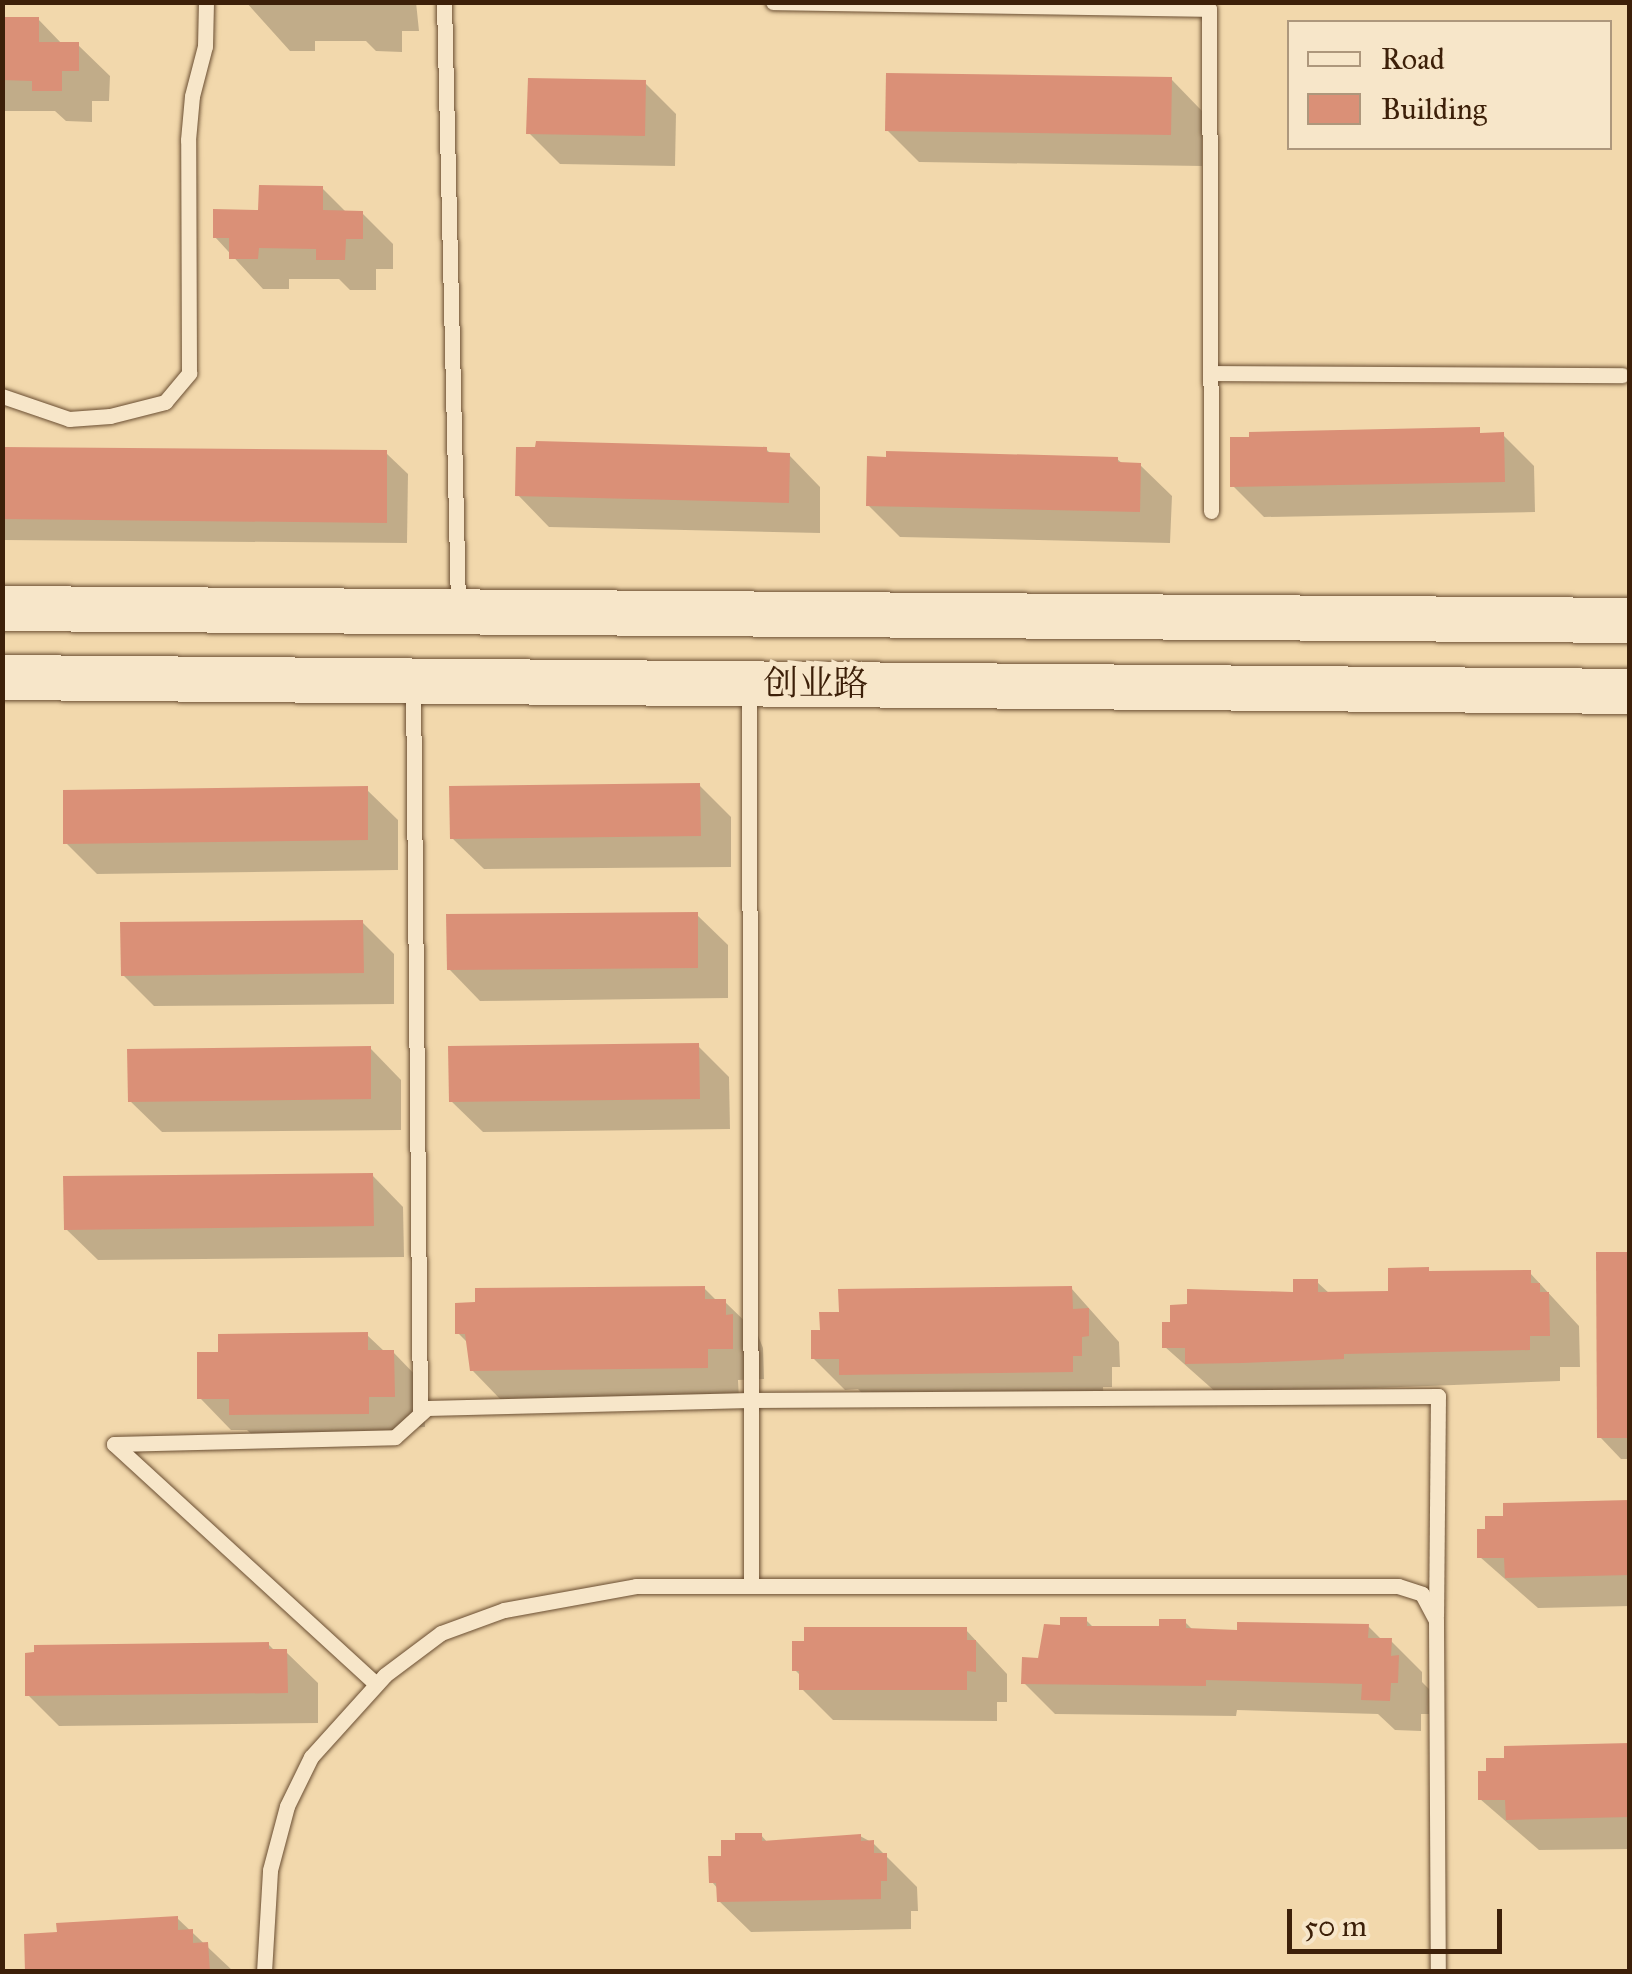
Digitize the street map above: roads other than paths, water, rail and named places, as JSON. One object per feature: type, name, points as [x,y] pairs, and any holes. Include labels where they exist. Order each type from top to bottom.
[{"type":"main road","name":"创业路","points":[[2,608],[1630,620]]},
{"type":"main road","name":"创业路","points":[[2,677],[1630,691]]},
{"type":"lane","points":[[2,396],[69,419],[110,416],[165,402],[189,373],[188,140],[192,96],[205,46],[206,2]]},
{"type":"lane","points":[[444,2],[458,611]]},
{"type":"lane","points":[[773,2],[1209,9],[1211,511]]},
{"type":"lane","points":[[1210,373],[1622,375]]},
{"type":"lane","points":[[413,680],[420,1413]]},
{"type":"lane","points":[[749,684],[751,1586]]},
{"type":"lane","points":[[376,1684],[114,1444],[394,1437],[427,1408],[750,1400],[1438,1396],[1438,1972]]},
{"type":"lane","points":[[264,1972],[270,1870],[287,1806],[310,1757],[376,1684],[440,1633],[504,1610],[636,1586],[1398,1586],[1422,1594],[1436,1620]]}]
